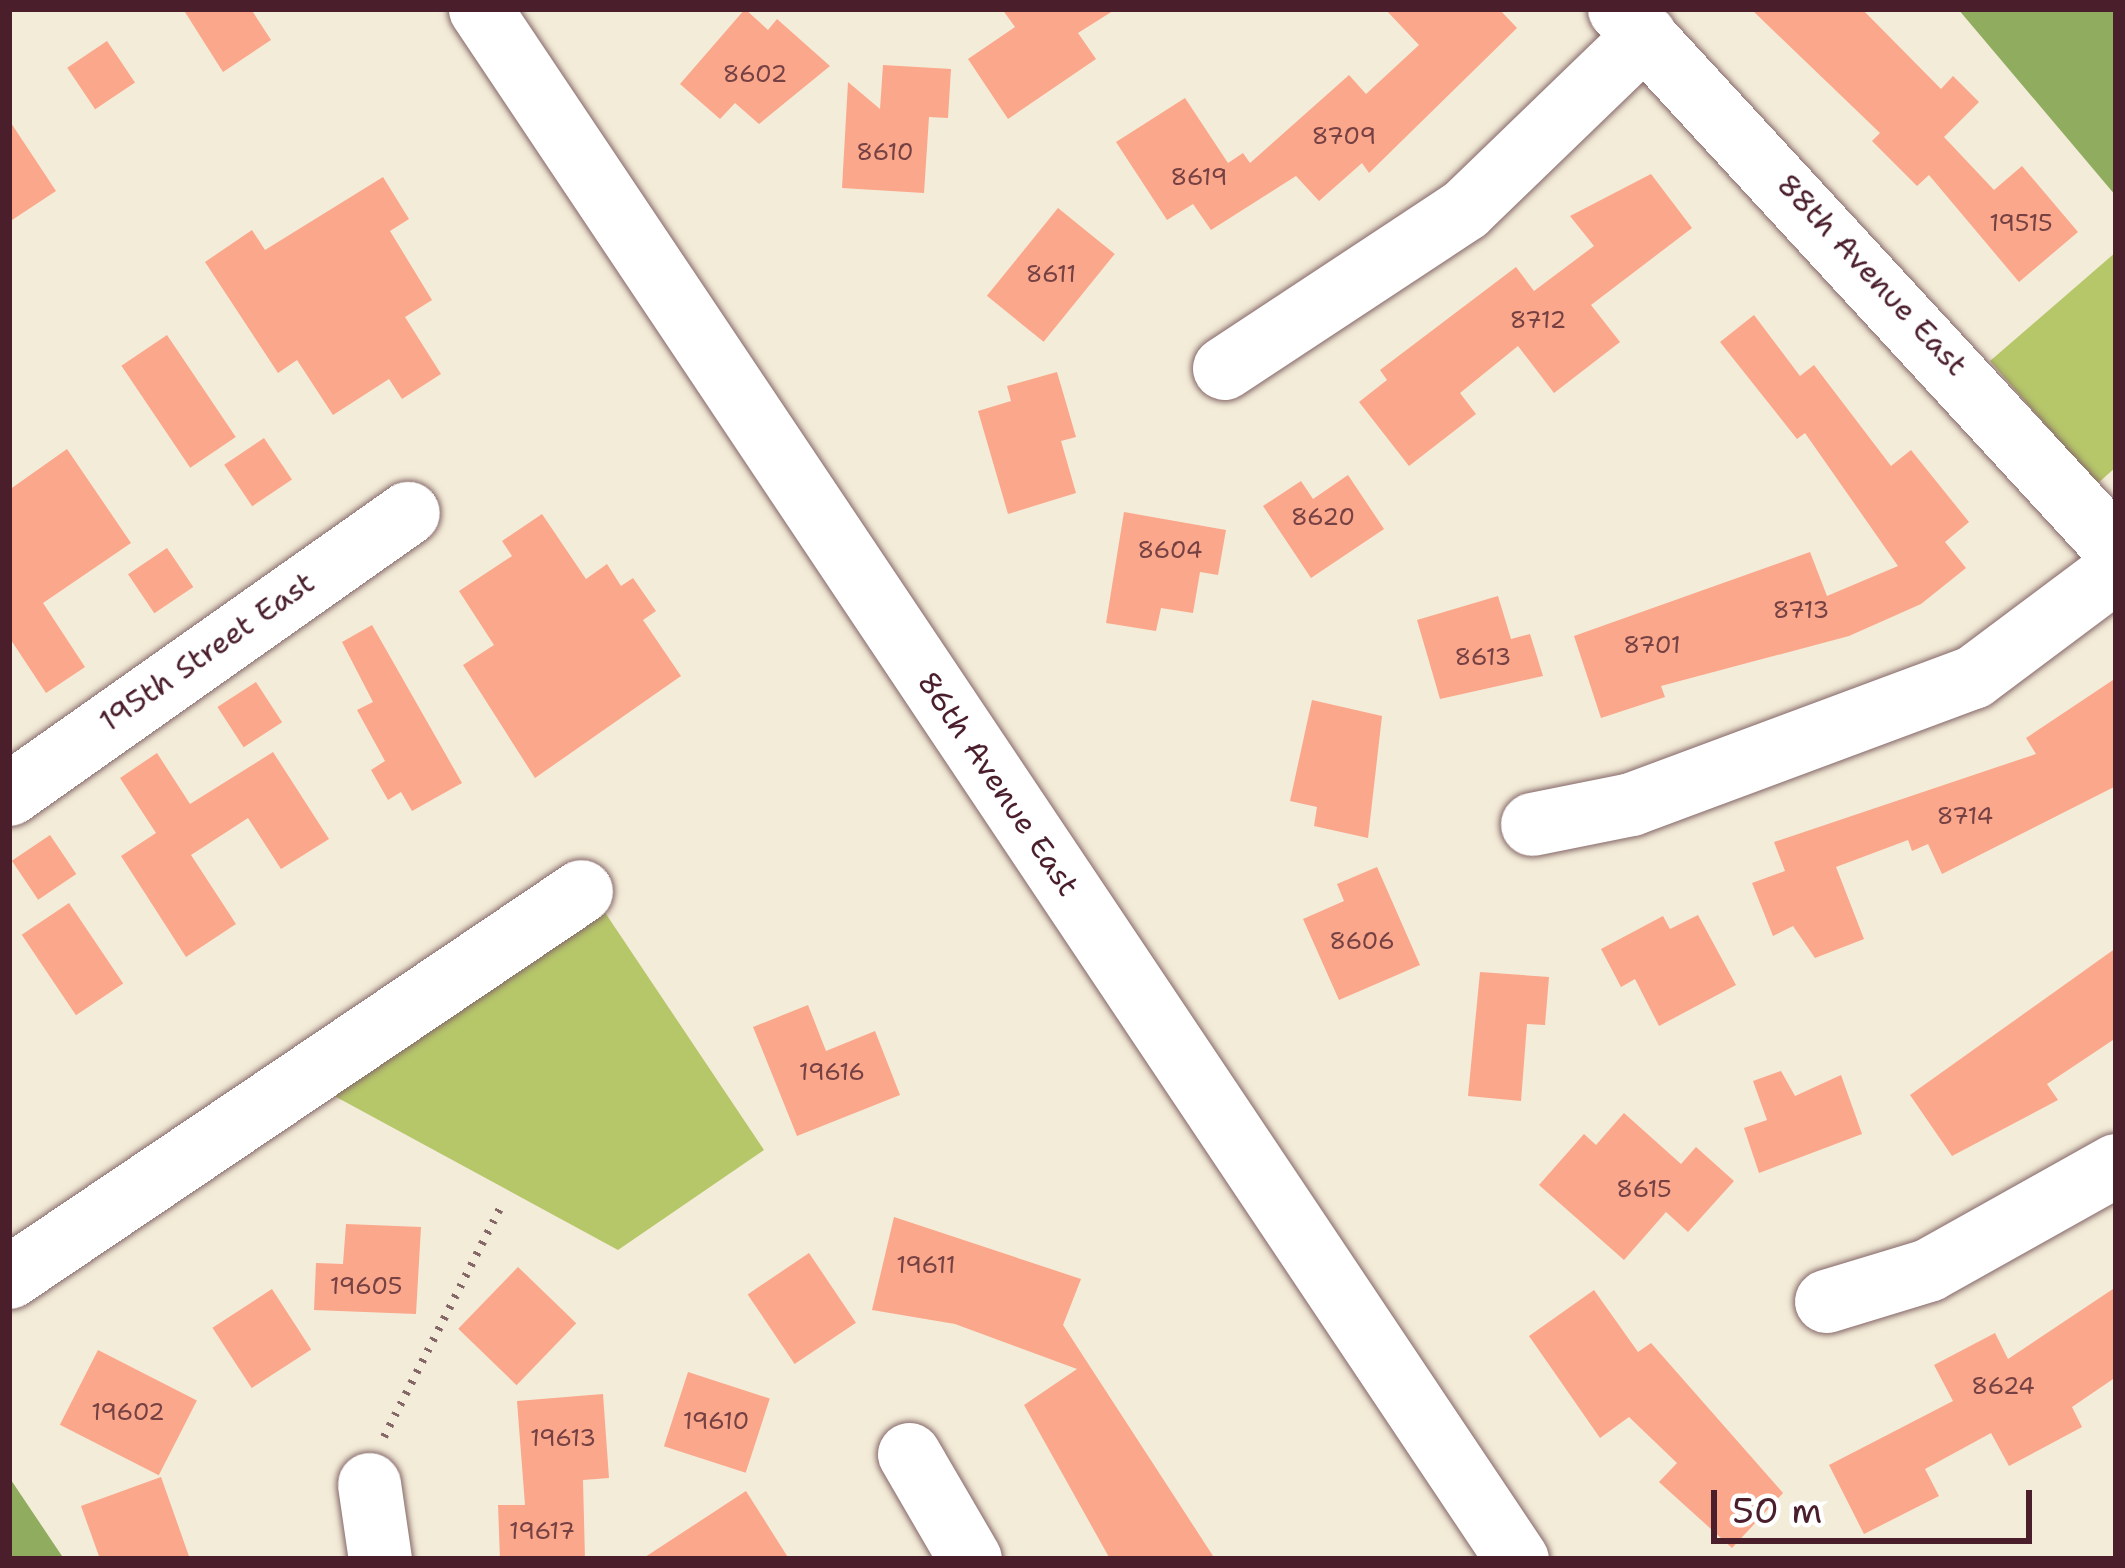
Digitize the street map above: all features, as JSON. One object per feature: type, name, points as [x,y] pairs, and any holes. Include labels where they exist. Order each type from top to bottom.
[{"type":"street","name":"86th Avenue East","points":[[480,9],[1517,1559]]},
{"type":"street","points":[[1224,368],[1466,209],[1632,22]]},
{"type":"street","name":"88th Avenue East","points":[[1632,22],[2116,549]]},
{"type":"street","name":"195th Street East","points":[[9,794],[408,513]]},
{"type":"street","points":[[1532,824],[1821,740],[1973,677],[2116,570]]},
{"type":"street","points":[[9,1277],[580,891]]},
{"type":"street","points":[[1826,1300],[1928,1270],[2116,1165]]},
{"type":"street","points":[[909,1454],[970,1559]]},
{"type":"street","points":[[369,1484],[380,1559]]},
{"type":"path","points":[[369,1484],[397,1395],[502,1204]]},
{"type":"green space","points":[[1958,9],[2116,9],[2116,196]]},
{"type":"green space","points":[[2116,252],[2116,467],[2097,484],[1990,361]]},
{"type":"green space","points":[[602,908],[764,1150],[618,1250],[327,1092]]},
{"type":"green space","points":[[9,1477],[64,1559],[9,1559]]},
{"type":"building","points":[[183,9],[251,9],[271,40],[223,72]]},
{"type":"building","points":[[745,9],[768,30],[777,19],[830,66],[759,124],[735,103],[720,119],[680,84]]},
{"type":"building","points":[[1002,9],[1116,9],[1078,33],[1096,59],[1008,119],[968,59],[1015,27]]},
{"type":"building","points":[[1385,9],[1499,9],[1517,28],[1369,173],[1362,163],[1319,201],[1296,176],[1211,230],[1193,204],[1167,220],[1116,142],[1185,98],[1228,163],[1243,153],[1250,163],[1349,75],[1366,94],[1419,45]]},
{"type":"building","points":[[1751,9],[1862,9],[1941,89],[1953,76],[1979,102],[1944,137],[1994,190],[2022,166],[2078,232],[2019,282],[1929,175],[1917,186],[1872,141],[1880,133]]},
{"type":"building","points":[[107,41],[135,82],[95,109],[67,68]]},
{"type":"building","points":[[883,65],[951,69],[948,118],[929,117],[924,193],[842,188],[848,82],[880,109]]},
{"type":"building","points":[[9,120],[56,191],[9,222]]},
{"type":"building","points":[[1651,174],[1692,228],[1591,305],[1620,342],[1554,393],[1518,346],[1460,393],[1476,414],[1409,466],[1359,402],[1387,380],[1380,370],[1516,267],[1534,291],[1594,246],[1570,216]]},
{"type":"building","points":[[383,177],[409,219],[390,231],[432,300],[405,317],[441,374],[402,399],[389,379],[333,415],[297,360],[278,373],[205,262],[252,230],[265,250]]},
{"type":"building","points":[[1058,208],[1115,254],[1044,342],[987,296]]},
{"type":"building","points":[[1754,315],[1800,376],[1814,365],[1891,466],[1911,450],[1969,522],[1945,542],[1966,568],[1921,604],[1849,636],[1661,686],[1665,697],[1601,718],[1574,636],[1810,552],[1827,596],[1898,566],[1805,433],[1797,439],[1720,342]]},
{"type":"building","points":[[167,335],[236,437],[190,468],[121,366]]},
{"type":"building","points":[[1057,372],[1076,437],[1061,441],[1076,493],[1008,514],[978,411],[1011,401],[1007,386]]},
{"type":"building","points":[[264,438],[292,479],[252,506],[224,465]]},
{"type":"building","points":[[67,449],[131,543],[43,603],[85,667],[46,693],[9,637],[9,490]]},
{"type":"building","points":[[1348,475],[1384,529],[1311,578],[1263,506],[1301,481],[1313,499]]},
{"type":"building","points":[[1124,512],[1226,530],[1218,575],[1200,572],[1193,613],[1161,608],[1156,631],[1106,623]]},
{"type":"building","points":[[542,514],[586,579],[607,564],[621,586],[633,578],[656,611],[643,620],[681,676],[535,778],[463,665],[494,645],[459,591],[512,556],[502,541]]},
{"type":"building","points":[[167,548],[193,587],[154,613],[128,574]]},
{"type":"building","points":[[1498,596],[1511,639],[1530,634],[1543,676],[1440,699],[1417,620]]},
{"type":"building","points":[[372,625],[462,783],[412,811],[401,792],[388,800],[371,770],[385,761],[357,710],[373,702],[342,642]]},
{"type":"building","points":[[2116,678],[2116,786],[1942,874],[1928,844],[1912,851],[1908,840],[1836,867],[1864,939],[1815,958],[1793,926],[1773,936],[1752,883],[1785,871],[1774,842],[2036,754],[2026,738]]},
{"type":"building","points":[[256,682],[282,722],[244,747],[217,707]]},
{"type":"building","points":[[1312,700],[1382,716],[1368,838],[1314,826],[1317,807],[1290,801]]},
{"type":"building","points":[[273,752],[329,839],[281,869],[248,818],[191,855],[236,924],[186,957],[121,856],[156,833],[120,778],[157,753],[190,804]]},
{"type":"building","points":[[50,835],[76,874],[38,900],[12,861]]},
{"type":"building","points":[[1377,867],[1420,965],[1339,1000],[1303,919],[1344,901],[1337,884]]},
{"type":"building","points":[[69,903],[123,983],[76,1015],[22,935]]},
{"type":"building","points":[[1698,915],[1736,985],[1659,1026],[1635,979],[1621,987],[1601,949],[1663,916],[1670,929]]},
{"type":"building","points":[[2116,948],[2116,1038],[2047,1084],[2058,1100],[1952,1156],[1910,1095]]},
{"type":"building","points":[[1480,972],[1549,977],[1545,1025],[1527,1024],[1521,1101],[1468,1096]]},
{"type":"building","points":[[808,1005],[826,1051],[875,1031],[900,1095],[797,1136],[753,1027]]},
{"type":"building","points":[[1781,1071],[1795,1096],[1841,1075],[1862,1134],[1759,1173],[1744,1128],[1767,1120],[1753,1081]]},
{"type":"building","points":[[1624,1113],[1681,1164],[1696,1147],[1734,1181],[1688,1232],[1666,1212],[1624,1260],[1539,1185],[1584,1134],[1596,1145]]},
{"type":"building","points":[[894,1217],[1081,1279],[1063,1325],[1215,1559],[1110,1559],[1024,1405],[1077,1369],[955,1324],[872,1310]]},
{"type":"building","points":[[346,1224],[421,1227],[416,1314],[314,1310],[316,1263],[343,1264]]},
{"type":"building","points":[[809,1253],[856,1323],[795,1364],[748,1294]]},
{"type":"building","points":[[518,1267],[576,1323],[517,1385],[458,1329]]},
{"type":"building","points":[[2116,1287],[2116,1377],[2072,1407],[2082,1427],[2009,1466],[1991,1433],[1925,1469],[1939,1496],[1864,1534],[1829,1465],[1953,1401],[1934,1365],[1995,1333],[2008,1359]]},
{"type":"building","points":[[272,1289],[311,1349],[252,1388],[212,1328]]},
{"type":"building","points":[[1594,1290],[1638,1352],[1651,1343],[1783,1493],[1732,1548],[1659,1482],[1677,1463],[1629,1417],[1600,1438],[1529,1336]]},
{"type":"building","points":[[98,1350],[197,1400],[159,1475],[60,1425]]},
{"type":"building","points":[[688,1372],[770,1399],[746,1473],[664,1446]]},
{"type":"building","points":[[603,1394],[609,1478],[583,1480],[585,1559],[500,1559],[498,1505],[525,1505],[517,1401]]},
{"type":"building","points":[[161,1477],[190,1559],[100,1559],[81,1506]]},
{"type":"building","points":[[746,1491],[789,1559],[642,1559]]}]
